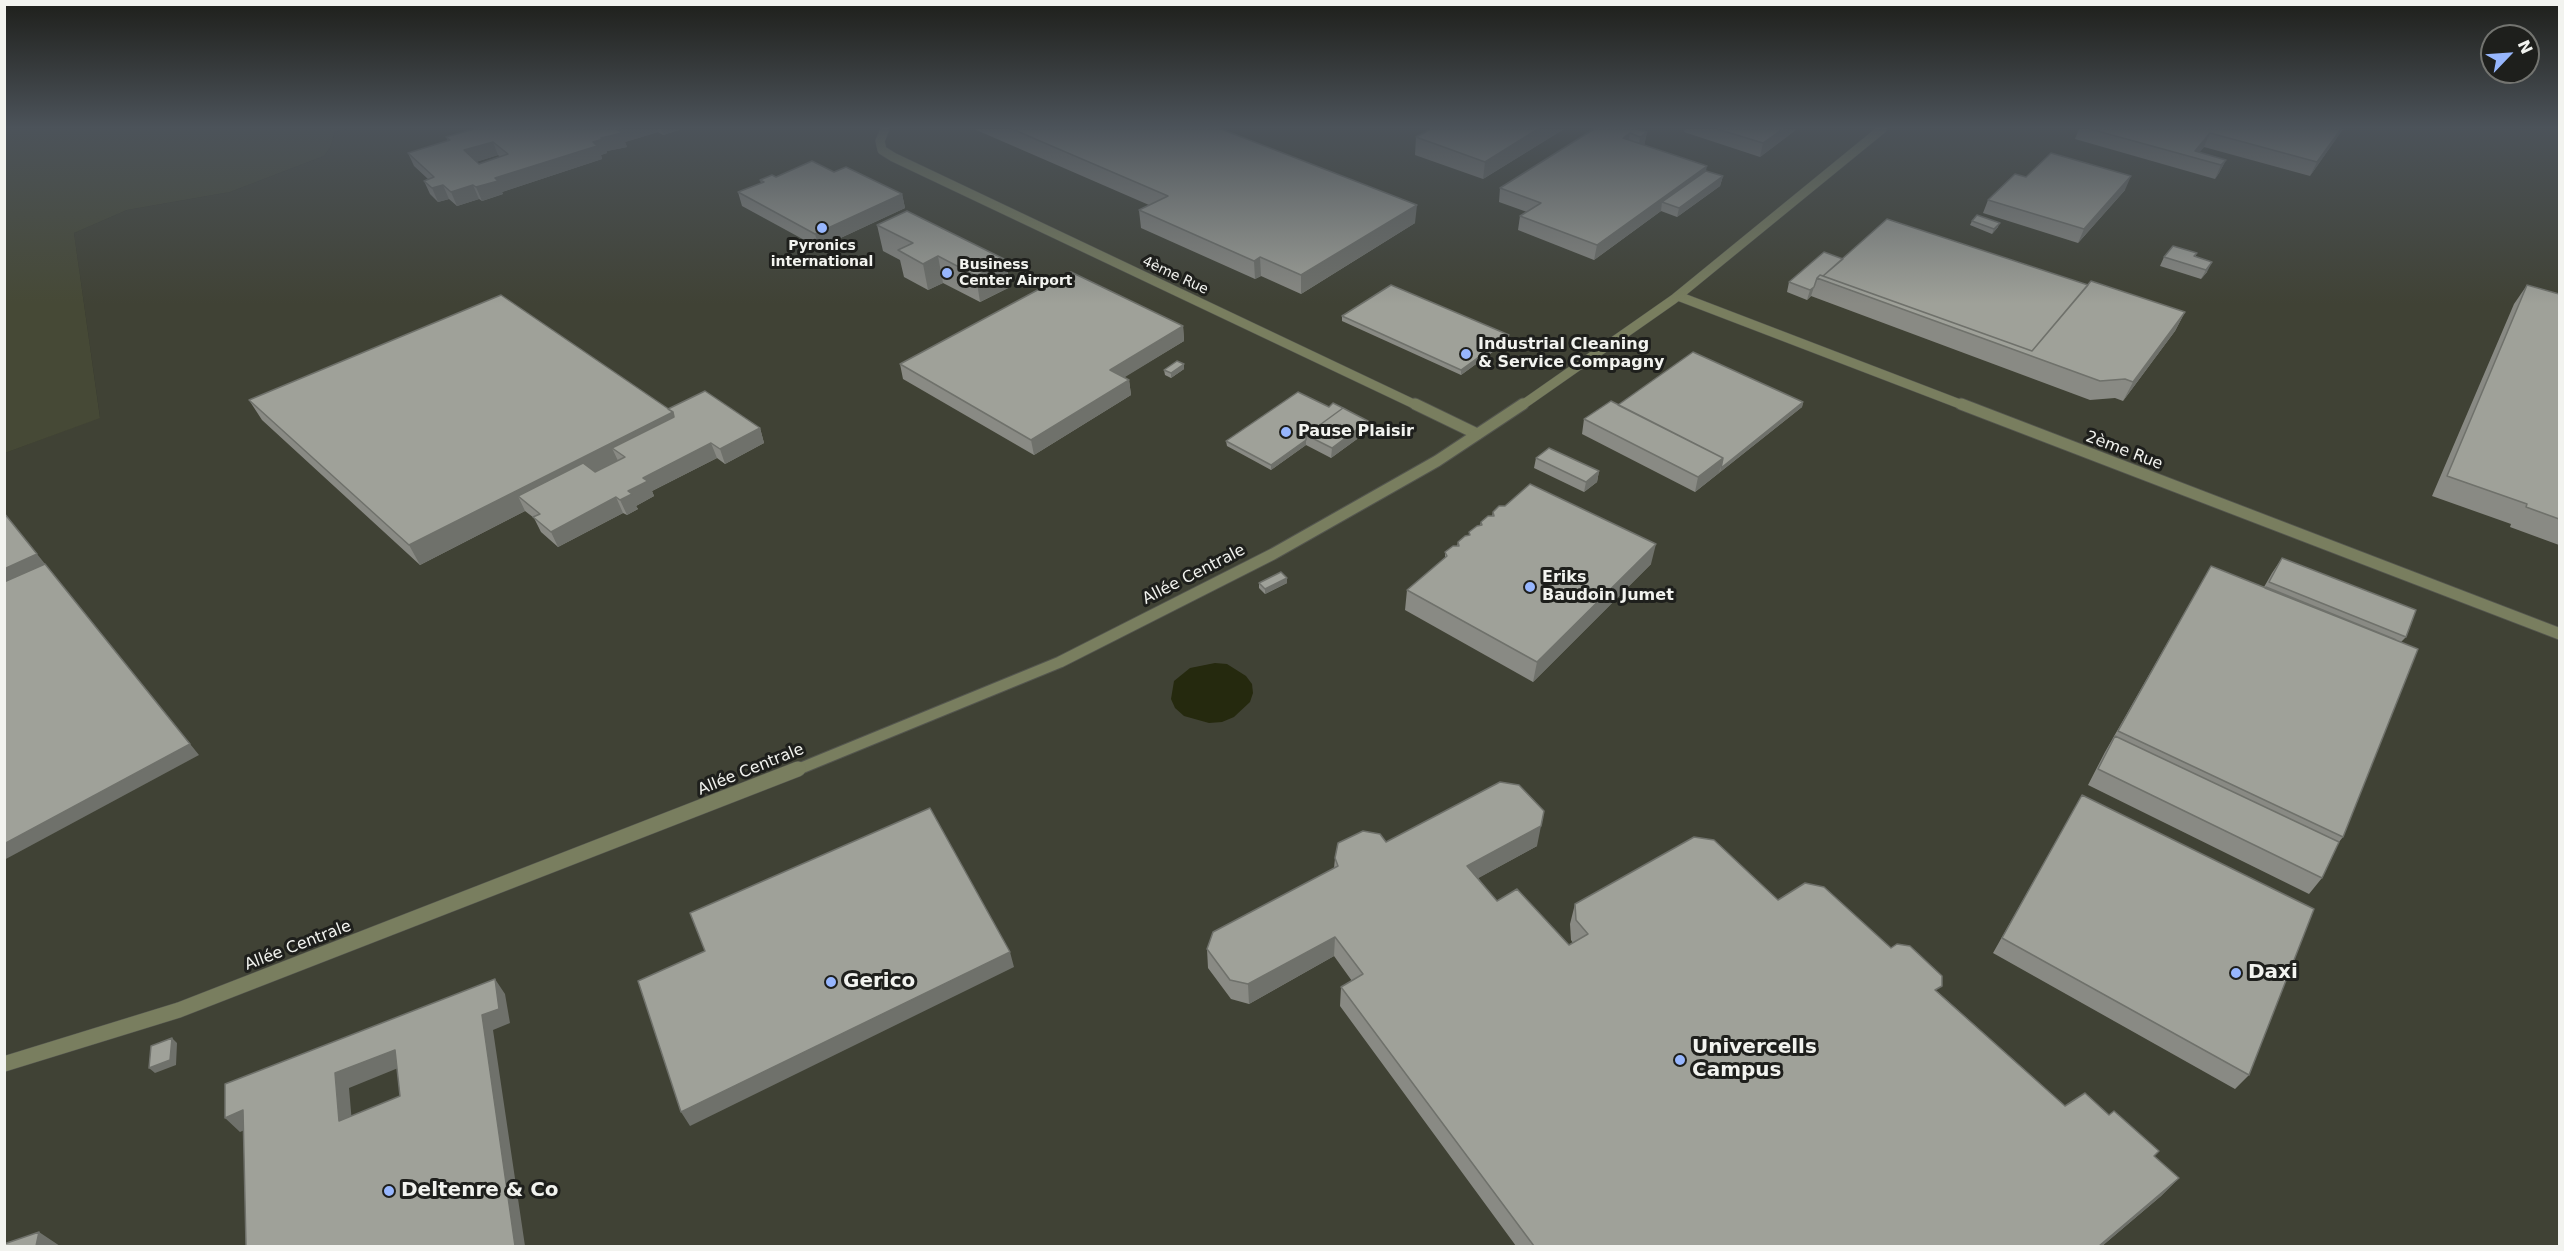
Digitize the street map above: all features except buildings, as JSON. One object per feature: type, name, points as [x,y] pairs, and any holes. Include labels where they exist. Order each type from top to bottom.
[{"type":"street","name":"4ème Rue","points":[[957,187],[1477,434]]},
{"type":"street","points":[[1678,296],[1811,187]]},
{"type":"street","name":"Allée Centrale","points":[[4,1064],[179,1010],[680,816],[1060,662],[1273,554],[1437,460],[1544,391],[1678,296]]},
{"type":"street","name":"2ème Rue","points":[[1678,296],[2559,634]]},
{"type":"shaded area","points":[[5,187],[242,187],[230,192],[127,210],[74,233],[100,418],[5,453]]},
{"type":"shaded area","points":[[242,187],[2559,187],[2559,1246],[5,1246],[5,453],[100,417],[74,233],[127,210],[230,192]]},
{"type":"shaded area","points":[[1215,663],[1227,664],[1246,676],[1252,684],[1253,693],[1250,702],[1234,717],[1222,722],[1209,723],[1184,716],[1175,708],[1171,699],[1174,681],[1190,668]]},
{"type":"place","name":"Pyronics international","points":[[822,228]]},
{"type":"place","name":"Business Center Airport","points":[[947,273]]},
{"type":"place","name":"Industrial Cleaning & Service Compagny","points":[[1466,354]]},
{"type":"place","name":"Pause Plaisir","points":[[1286,432]]},
{"type":"place","name":"Eriks Baudoin Jumet","points":[[1530,587]]},
{"type":"place","name":"Daxi","points":[[2236,973]]},
{"type":"place","name":"Gerico","points":[[831,982]]},
{"type":"place","name":"Univercells Campus","points":[[1680,1060]]},
{"type":"place","name":"Deltenre & Co","points":[[389,1191]]}]
